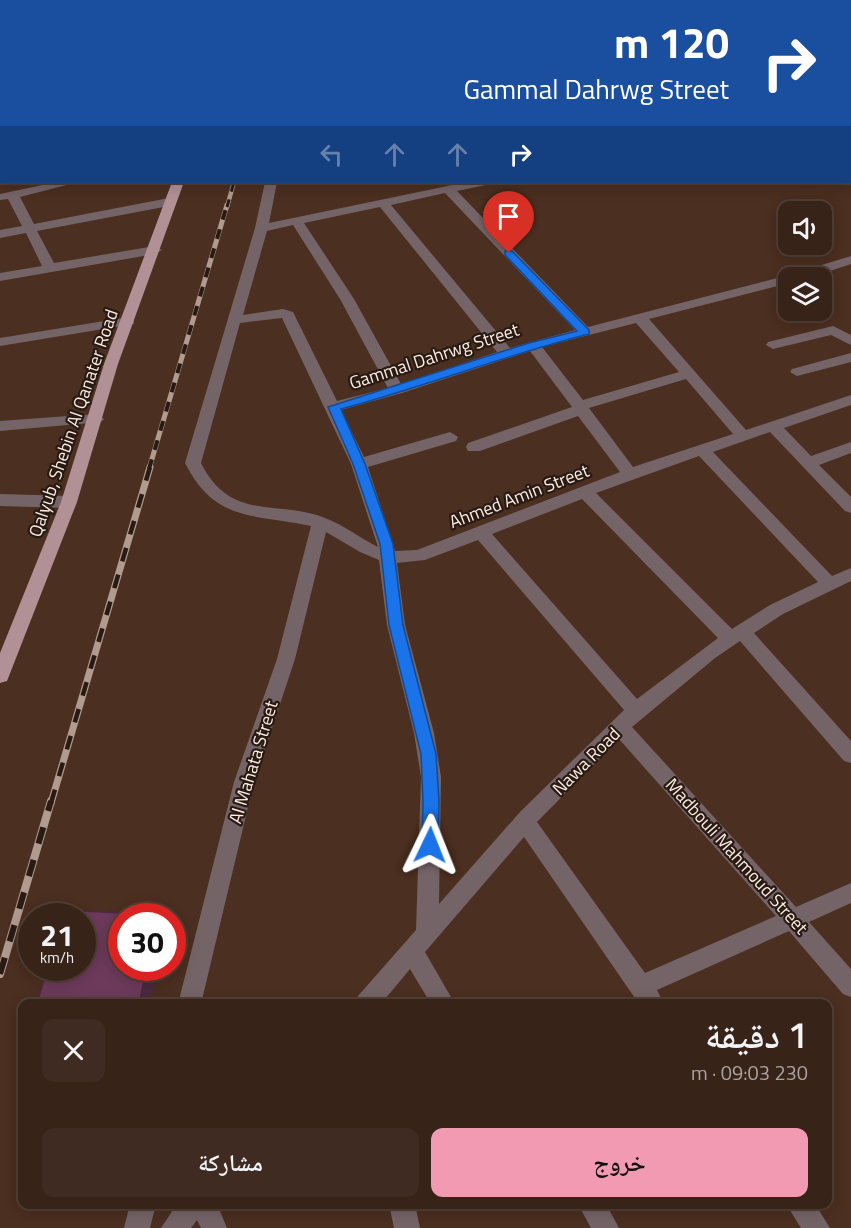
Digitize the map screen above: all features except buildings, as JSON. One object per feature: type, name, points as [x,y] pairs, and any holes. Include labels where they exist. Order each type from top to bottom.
[{"type":"main road","name":"Qalyub, Shebin Al Qanater Road","points":[[0,676],[69,502],[111,364],[129,321],[178,183]]},
{"type":"street","points":[[50,268],[30,227],[6,196],[67,183]]},
{"type":"street","points":[[271,183],[261,228],[193,463],[198,475],[208,486],[238,506],[256,513],[320,522],[388,559]]},
{"type":"street","points":[[261,228],[478,183]]},
{"type":"street","points":[[448,189],[585,332]]},
{"type":"street","points":[[0,234],[170,202]]},
{"type":"street","points":[[384,204],[506,353]]},
{"type":"street","points":[[297,222],[347,299],[397,390]]},
{"type":"street","points":[[0,277],[155,250]]},
{"type":"street","points":[[829,267],[851,260]]},
{"type":"street","name":"Gammal Dahrwg Street","points":[[334,407],[397,390],[533,345],[778,282]]},
{"type":"street","points":[[235,320],[283,313],[288,315],[334,407],[359,464],[383,532],[396,625],[424,733],[431,777],[427,933]]},
{"type":"street","points":[[640,318],[742,435]]},
{"type":"street","points":[[0,342],[129,321]]},
{"type":"street","points":[[773,345],[833,330],[851,341]]},
{"type":"street","points":[[533,345],[630,474]]},
{"type":"street","points":[[797,372],[851,357]]},
{"type":"street","points":[[474,447],[581,408],[688,374]]},
{"type":"street","name":"Ahmed Amin Street","points":[[388,559],[419,556],[630,474],[851,400]]},
{"type":"street","points":[[0,426],[96,419]]},
{"type":"street","points":[[772,425],[851,507]]},
{"type":"street","points":[[359,464],[450,437]]},
{"type":"street","points":[[808,463],[851,447]]},
{"type":"street","points":[[701,449],[829,583]]},
{"type":"street","points":[[584,492],[735,633],[851,755]]},
{"type":"street","points":[[0,500],[69,502]]},
{"type":"street","name":"Al Mahata Street","points":[[190,999],[244,782],[286,659],[320,522]]},
{"type":"street","points":[[480,532],[636,711]]},
{"type":"street","name":"Nawa Road","points":[[370,999],[525,822],[636,711],[692,663],[735,633],[829,583],[851,574]]},
{"type":"street","name":"Madbouli Mahmoud Street","points":[[620,727],[795,920],[851,986]]},
{"type":"street","points":[[525,822],[647,995],[851,893]]},
{"type":"street","points":[[412,951],[441,999]]},
{"type":"street","points":[[137,1228],[141,1209]]},
{"type":"street","points":[[174,1228],[190,1209]]},
{"type":"street","points":[[205,1209],[214,1228]]},
{"type":"street","points":[[402,1209],[403,1220],[407,1228]]},
{"type":"street","points":[[594,1209],[606,1228]]},
{"type":"street","points":[[803,1209],[817,1228]]},
{"type":"railway","points":[[227,207],[234,183]]},
{"type":"railway","points":[[149,469],[227,205]]},
{"type":"railway","points":[[51,803],[150,467]]},
{"type":"railway","points":[[0,974],[51,801]]},
{"type":"route","points":[[430,845],[431,777],[428,754],[396,625],[386,544],[359,464],[334,407],[397,390],[533,345],[585,332],[509,253]]}]
